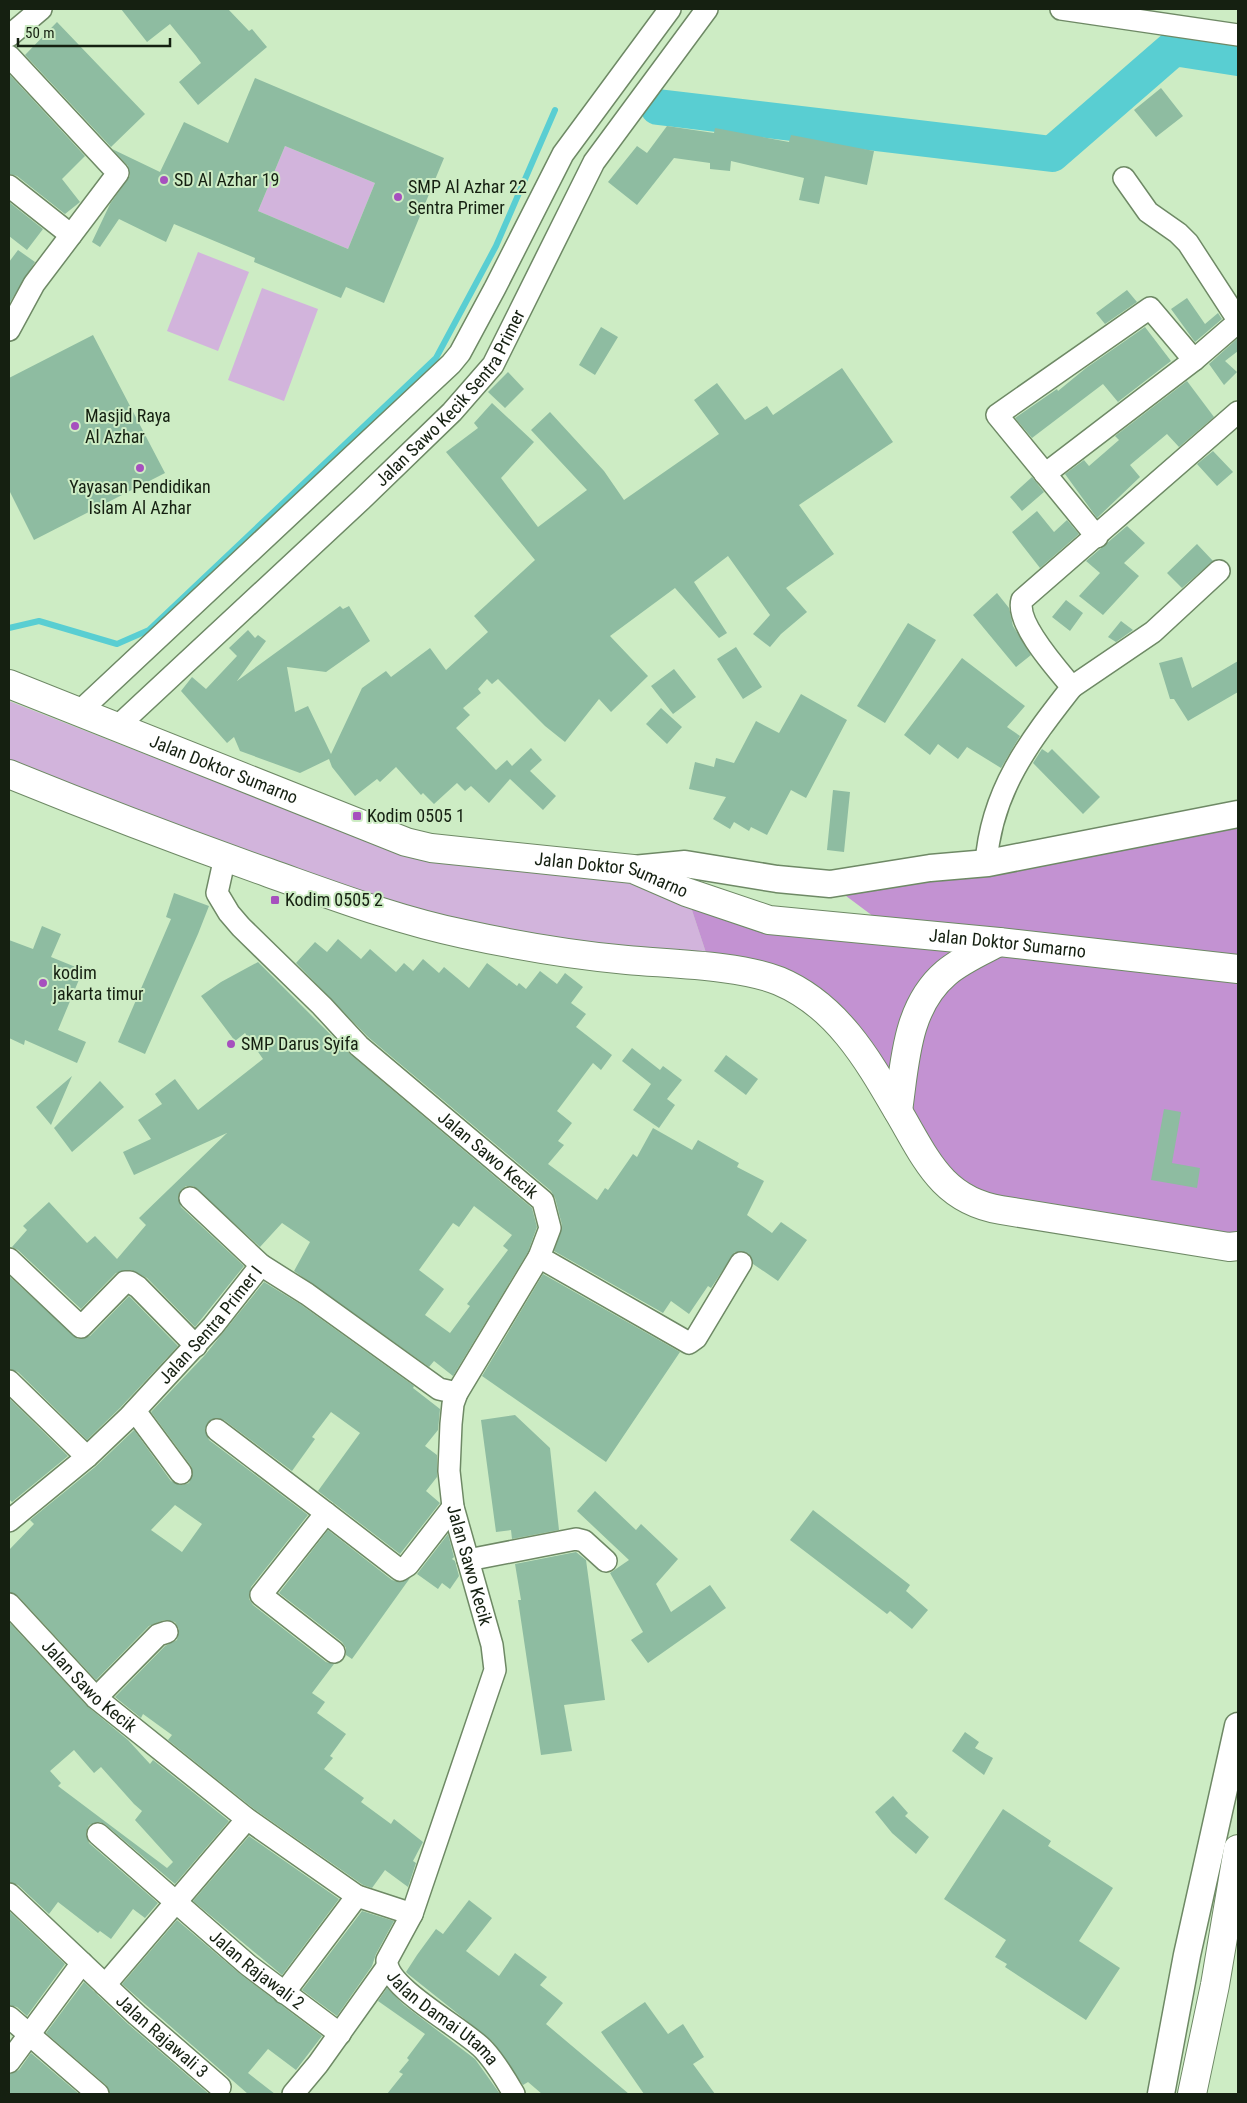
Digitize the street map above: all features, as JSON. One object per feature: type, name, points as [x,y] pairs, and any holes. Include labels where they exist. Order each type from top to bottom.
[{"type":"main road","name":"Jalan Doktor Sumarno","points":[[9,684],[406,842],[431,848],[633,869],[686,892],[769,920],[1012,943],[1238,970]]},
{"type":"main road","points":[[9,774],[169,838],[388,915],[462,934],[562,954],[724,970],[776,980],[810,999],[851,1036],[898,1111],[922,1155],[938,1178],[968,1201],[983,1207],[1235,1250]]},
{"type":"main road","points":[[898,1111],[908,1040],[918,1011],[946,973],[1012,943]]},
{"type":"main road","points":[[1192,2094],[1216,1985],[1238,1850]]},
{"type":"street","points":[[9,36],[41,9]]},
{"type":"street","name":"Jalan Sawo Kecik Sentra Primer","points":[[79,712],[451,364],[460,353],[495,288],[563,154],[670,9]]},
{"type":"street","name":"Jalan Sawo Kecik Sentra Primer","points":[[117,727],[361,500],[452,412],[486,374],[594,162],[707,9]]},
{"type":"street","points":[[1061,9],[1238,35]]},
{"type":"street","points":[[9,56],[118,172],[34,284],[9,330]]},
{"type":"street","points":[[563,154],[594,162]]},
{"type":"street","points":[[1045,474],[1194,360],[1238,321],[1188,242],[1178,232],[1148,212],[1124,178]]},
{"type":"street","points":[[9,186],[71,235]]},
{"type":"street","points":[[1096,537],[997,415],[1150,308],[1194,360]]},
{"type":"street","points":[[1072,687],[1024,622],[1020,607],[1027,594],[1096,537],[1238,412]]},
{"type":"street","points":[[986,864],[987,848],[1007,781],[1023,752],[1072,687],[1152,632],[1219,571]]},
{"type":"street","points":[[633,869],[685,864],[777,879],[830,884],[930,868],[986,864],[1238,814]]},
{"type":"street","name":"Jalan Sawo Kecik","points":[[9,1604],[96,1698],[247,1819],[357,1896],[412,1914],[495,1670],[492,1645],[453,1508],[449,1471],[453,1404],[457,1393],[539,1258],[550,1228],[542,1201],[359,1046],[322,1006],[241,927],[229,913],[217,893],[225,857]]},
{"type":"street","points":[[190,1198],[261,1265]]},
{"type":"street","points":[[539,1258],[688,1343],[696,1338],[741,1263]]},
{"type":"street","points":[[9,1260],[81,1327],[125,1282],[130,1282],[138,1287],[196,1346]]},
{"type":"street","name":"Jalan Sentra Primer I","points":[[9,1521],[88,1457],[135,1411],[196,1346],[261,1265],[307,1294],[439,1389],[457,1393]]},
{"type":"street","points":[[9,1381],[88,1457]]},
{"type":"street","points":[[135,1411],[181,1473]]},
{"type":"street","points":[[217,1430],[400,1570],[408,1565],[453,1508]]},
{"type":"street","points":[[326,1513],[261,1595],[334,1652]]},
{"type":"street","points":[[468,1560],[576,1539],[584,1541],[606,1561]]},
{"type":"street","points":[[96,1698],[158,1635],[167,1632]]},
{"type":"street","points":[[1161,2094],[1187,1955],[1238,1726]]},
{"type":"street","points":[[104,1985],[247,1819]]},
{"type":"street","name":"Jalan Rajawali 2","points":[[98,1834],[284,1993],[340,2034]]},
{"type":"street","name":"Jalan Rajawali 3","points":[[9,1894],[104,1985],[220,2087]]},
{"type":"street","points":[[284,1993],[357,1896]]},
{"type":"street","name":"Jalan Damai Utama","points":[[412,1914],[387,1960],[387,1967],[398,1983],[418,2000],[462,2030],[484,2050],[514,2094]]},
{"type":"street","points":[[9,2062],[82,1963]]},
{"type":"street","points":[[293,2094],[340,2034],[387,1967]]},
{"type":"street","points":[[9,2017],[98,2094]]},
{"type":"shaded area","points":[[285,146],[375,183],[348,249],[258,211]]},
{"type":"shaded area","points":[[198,252],[249,272],[218,351],[167,331]]},
{"type":"shaded area","points":[[262,288],[318,309],[284,401],[228,380]]},
{"type":"shaded area","points":[[9,701],[352,835],[381,842],[406,842],[686,892],[711,968],[431,926],[9,774]]},
{"type":"shaded area","points":[[1238,814],[1238,1245],[965,1199],[832,1017],[711,968],[686,892],[893,931],[830,884]]},
{"type":"building","points":[[121,9],[228,9],[249,31],[252,29],[267,47],[198,105],[179,82],[201,63],[196,56],[170,24],[147,42]]},
{"type":"building","points":[[57,22],[145,114],[111,147],[25,55]]},
{"type":"building","points":[[9,74],[85,156],[62,179],[80,202],[65,214],[17,176],[9,174]]},
{"type":"building","name":"SMP Al Azhar 22 Sentra Primer","points":[[255,78],[444,158],[384,303],[346,287],[341,298],[254,262],[255,258],[174,224],[166,242],[119,219],[100,247],[92,242],[110,204],[130,176],[128,166],[112,149],[160,172],[184,122],[228,143]],"holes":[[[285,146],[375,183],[348,249],[258,211]]]},
{"type":"building","points":[[1161,88],[1183,116],[1156,137],[1134,110]]},
{"type":"building","points":[[667,126],[714,133],[715,128],[789,142],[791,135],[874,151],[867,185],[825,176],[819,204],[799,200],[804,178],[731,161],[730,171],[710,169],[710,163],[674,158],[637,205],[608,182],[637,146],[647,153]]},
{"type":"building","points":[[9,202],[43,229],[27,250],[9,236]]},
{"type":"building","points":[[18,250],[35,262],[9,304],[9,262]]},
{"type":"building","points":[[1127,290],[1137,302],[1105,324],[1096,313]]},
{"type":"building","points":[[1187,298],[1205,324],[1218,313],[1222,319],[1195,342],[1171,309]]},
{"type":"building","points":[[601,327],[618,337],[595,375],[579,365]]},
{"type":"building","points":[[1145,327],[1171,361],[1118,402],[1103,384],[1032,438],[1015,418],[1057,389],[1058,391],[1086,368]]},
{"type":"building","name":"Masjid Raya Al Azhar","points":[[93,335],[165,473],[34,540],[9,490],[9,378]]},
{"type":"building","points":[[1238,338],[1238,351],[1225,361],[1237,372],[1224,385],[1209,364]]},
{"type":"building","points":[[842,368],[893,442],[799,505],[834,554],[786,588],[807,612],[781,634],[770,647],[753,634],[770,615],[728,556],[694,582],[727,633],[719,638],[675,588],[610,636],[648,676],[611,712],[599,699],[565,742],[545,726],[498,679],[492,684],[487,679],[478,689],[481,693],[463,708],[470,715],[456,728],[496,770],[507,760],[512,766],[531,748],[542,760],[530,771],[556,796],[543,810],[510,779],[489,803],[471,786],[465,791],[457,783],[434,804],[423,793],[421,795],[396,767],[380,782],[377,779],[355,796],[332,767],[329,759],[300,773],[240,751],[234,737],[227,743],[181,691],[192,677],[206,689],[237,656],[229,648],[248,630],[255,638],[258,635],[266,641],[237,681],[340,606],[343,609],[349,606],[370,641],[326,672],[287,667],[295,712],[308,706],[331,754],[362,688],[386,671],[391,677],[430,648],[446,670],[488,632],[474,616],[535,560],[446,452],[478,428],[474,423],[492,403],[534,442],[501,478],[538,527],[587,490],[531,430],[550,412],[604,471],[624,500],[719,434],[694,400],[717,383],[745,420],[767,406],[773,415]]},
{"type":"building","points":[[508,372],[524,389],[505,408],[488,392]]},
{"type":"building","points":[[1187,381],[1214,417],[1179,447],[1167,434],[1130,465],[1140,477],[1097,518],[1065,474],[1084,460],[1089,466],[1119,440],[1115,436]]},
{"type":"building","points":[[1213,451],[1233,472],[1217,486],[1197,464]]},
{"type":"building","points":[[1032,477],[1044,492],[1022,511],[1010,497]]},
{"type":"building","points":[[1037,511],[1054,532],[1067,520],[1079,534],[1040,568],[1012,532]]},
{"type":"building","points":[[1127,526],[1145,543],[1124,563],[1139,576],[1103,615],[1079,596],[1100,573],[1086,561]]},
{"type":"building","points":[[1197,544],[1213,561],[1182,588],[1167,573]]},
{"type":"building","points":[[997,593],[1009,608],[1013,626],[1031,655],[1016,667],[973,615]]},
{"type":"building","points":[[1066,600],[1083,613],[1070,631],[1052,617]]},
{"type":"building","points":[[1121,621],[1133,630],[1116,642],[1108,637]]},
{"type":"building","points":[[908,623],[936,640],[885,723],[857,706]]},
{"type":"building","points":[[736,647],[762,687],[743,699],[717,659]]},
{"type":"building","points":[[1182,657],[1192,688],[1238,661],[1238,692],[1188,721],[1174,699],[1170,699],[1159,663]]},
{"type":"building","points":[[962,658],[1025,706],[1007,727],[1020,736],[1001,768],[967,747],[958,759],[938,744],[930,755],[904,735]]},
{"type":"building","points":[[674,669],[696,697],[673,714],[651,686]]},
{"type":"building","points":[[801,694],[847,720],[806,798],[791,790],[767,835],[751,827],[749,831],[734,822],[730,829],[713,819],[726,797],[689,789],[695,762],[714,767],[716,758],[734,763],[756,721],[779,733]]},
{"type":"building","points":[[661,708],[682,727],[667,744],[646,724]]},
{"type":"building","points":[[1042,749],[1048,753],[1052,749],[1100,797],[1083,814],[1033,763]]},
{"type":"building","points":[[833,790],[850,792],[844,852],[827,850]]},
{"type":"building","points":[[174,893],[209,906],[145,1054],[118,1042],[171,919],[166,917]]},
{"type":"building","name":"kodim jakarta timur","points":[[42,926],[61,934],[51,957],[83,970],[58,1030],[86,1042],[77,1063],[25,1040],[24,1045],[9,1038],[9,940],[33,949]]},
{"type":"building","points":[[338,939],[361,959],[370,949],[396,972],[404,963],[413,971],[423,959],[439,973],[444,967],[469,988],[487,963],[517,986],[519,983],[526,989],[540,971],[557,984],[565,973],[583,987],[571,1003],[586,1014],[576,1027],[612,1055],[601,1070],[593,1063],[557,1111],[572,1123],[558,1141],[564,1145],[548,1164],[597,1200],[605,1188],[608,1190],[633,1154],[637,1157],[653,1128],[692,1150],[698,1140],[739,1163],[737,1167],[764,1181],[747,1215],[772,1233],[781,1222],[807,1240],[778,1281],[753,1264],[748,1253],[735,1252],[711,1288],[708,1286],[689,1314],[671,1301],[663,1313],[554,1251],[562,1225],[555,1198],[551,1191],[368,1037],[296,963],[315,942],[327,952]]},
{"type":"building","points":[[258,962],[351,1055],[532,1208],[537,1227],[528,1252],[453,1376],[434,1361],[429,1367],[294,1271],[310,1242],[282,1223],[260,1247],[193,1186],[186,1186],[181,1190],[178,1196],[181,1207],[244,1266],[195,1327],[147,1278],[131,1270],[116,1273],[81,1309],[18,1250],[12,1247],[27,1230],[23,1226],[49,1202],[87,1243],[95,1236],[117,1259],[146,1225],[139,1218],[227,1133],[134,1175],[123,1152],[151,1139],[138,1120],[162,1104],[155,1094],[175,1079],[198,1110],[263,1059],[245,1033],[235,1041],[201,996],[221,982]],"holes":[[[474,1206],[512,1235],[503,1246],[508,1250],[467,1304],[470,1306],[450,1333],[425,1315],[444,1289],[419,1270],[453,1223],[459,1227]]]},
{"type":"building","points":[[632,1048],[660,1070],[663,1066],[682,1080],[667,1099],[675,1105],[659,1128],[633,1110],[651,1084],[622,1061]]},
{"type":"building","points":[[726,1055],[758,1079],[746,1095],[714,1071]]},
{"type":"building","points":[[72,1076],[51,1125],[36,1107]]},
{"type":"building","points":[[100,1081],[124,1107],[72,1152],[54,1128]]},
{"type":"building","points":[[1164,1109],[1181,1112],[1172,1163],[1200,1168],[1197,1188],[1151,1180]]},
{"type":"building","points":[[543,1274],[680,1352],[606,1462],[482,1376]]},
{"type":"building","points":[[9,1276],[78,1339],[90,1336],[129,1296],[178,1346],[87,1440],[18,1372],[9,1369]]},
{"type":"building","points":[[264,1282],[300,1304],[414,1386],[413,1388],[440,1409],[438,1430],[425,1446],[437,1455],[437,1477],[426,1491],[440,1503],[400,1554],[318,1491],[360,1433],[331,1412],[312,1437],[315,1439],[292,1471],[224,1420],[212,1419],[205,1429],[209,1440],[308,1515],[251,1587],[249,1599],[253,1605],[326,1662],[334,1664],[312,1693],[325,1702],[317,1713],[346,1734],[330,1756],[333,1758],[324,1769],[364,1798],[361,1802],[391,1824],[394,1819],[423,1842],[413,1861],[416,1863],[408,1887],[385,1870],[372,1888],[363,1885],[254,1809],[168,1740],[172,1735],[143,1714],[141,1718],[115,1697],[165,1646],[177,1640],[179,1629],[175,1622],[164,1620],[149,1626],[96,1680],[18,1596],[9,1592],[9,1550],[34,1524],[30,1520],[95,1467],[134,1430],[171,1481],[182,1485],[189,1483],[193,1472],[191,1466],[151,1412],[205,1355]],"holes":[[[175,1505],[202,1524],[182,1552],[151,1530]]]},
{"type":"building","points":[[9,1398],[68,1456],[12,1502],[9,1499]]},
{"type":"building","points":[[515,1415],[550,1448],[559,1530],[512,1539],[511,1530],[496,1532],[481,1420]]},
{"type":"building","points":[[595,1491],[636,1530],[641,1524],[678,1559],[656,1584],[671,1612],[710,1585],[726,1608],[648,1663],[631,1640],[643,1632],[610,1573],[629,1560],[577,1511]]},
{"type":"building","points":[[813,1510],[910,1585],[906,1591],[928,1610],[912,1629],[890,1611],[887,1614],[790,1540]]},
{"type":"building","points":[[328,1530],[392,1580],[400,1582],[410,1578],[352,1659],[346,1655],[346,1648],[342,1642],[279,1593]]},
{"type":"building","points":[[448,1534],[454,1557],[452,1559],[455,1561],[459,1576],[450,1589],[442,1583],[438,1589],[417,1574]]},
{"type":"building","points":[[576,1552],[586,1560],[605,1700],[564,1705],[572,1751],[541,1755],[518,1600],[521,1600],[515,1564]]},
{"type":"building","points":[[9,1622],[87,1706],[128,1740],[150,1764],[153,1760],[229,1821],[175,1884],[106,1825],[100,1822],[89,1825],[86,1832],[89,1843],[158,1903],[145,1918],[133,1909],[111,1939],[100,1931],[98,1933],[58,1902],[49,1914],[18,1885],[9,1882]],"holes":[[[74,1750],[94,1773],[101,1767],[142,1811],[135,1820],[173,1862],[167,1868],[58,1786],[61,1783],[50,1771]]]},
{"type":"building","points":[[965,1732],[979,1742],[975,1748],[993,1758],[984,1775],[952,1751]]},
{"type":"building","points":[[893,1796],[908,1813],[905,1816],[929,1837],[916,1854],[892,1833],[875,1812]]},
{"type":"building","points":[[1003,1809],[1051,1841],[1048,1846],[1113,1888],[1079,1941],[1120,1968],[1086,2020],[1005,1967],[1007,1964],[995,1957],[1006,1940],[944,1899]]},
{"type":"building","points":[[249,1836],[339,1899],[282,1975],[193,1901]]},
{"type":"building","points":[[469,1900],[492,1918],[466,1951],[499,1976],[515,1953],[547,1977],[540,1985],[563,2003],[546,2024],[629,2094],[542,2094],[528,2082],[523,2085],[492,2041],[406,1972],[436,1929],[443,1934]]},
{"type":"building","points":[[9,1911],[65,1964],[27,2016],[17,2007],[9,2005]]},
{"type":"building","points":[[362,1911],[394,1921],[376,1954],[372,1966],[337,2016],[302,1990]]},
{"type":"building","points":[[177,1920],[240,1974],[322,2036],[296,2070],[268,2049],[248,2073],[275,2094],[248,2094],[122,1984]]},
{"type":"building","points":[[84,1982],[128,2024],[209,2094],[110,2094],[106,2085],[46,2033]]},
{"type":"building","points":[[387,1988],[404,2005],[475,2059],[500,2094],[387,2094],[403,2074],[399,2072],[425,2034],[378,2001]]},
{"type":"building","points":[[645,2002],[668,2034],[683,2024],[704,2057],[693,2064],[715,2094],[644,2094],[601,2032]]},
{"type":"building","points":[[31,2053],[79,2094],[9,2094],[9,2074],[19,2070]]},
{"type":"waterway","points":[[658,107],[1052,154],[1174,48],[1238,58]]},
{"type":"waterway","points":[[9,628],[39,621],[117,644],[149,630],[436,358],[496,246],[555,110]]},
{"type":"place","name":"SD Al Azhar 19","points":[[164,180]]},
{"type":"place","name":"SMP Al Azhar 22 Sentra Primer","points":[[398,197]]},
{"type":"place","name":"Masjid Raya Al Azhar","points":[[75,426]]},
{"type":"place","name":"Yayasan Pendidikan Islam Al Azhar","points":[[140,468]]},
{"type":"place","name":"Kodim 0505 1","points":[[357,816]]},
{"type":"place","name":"Kodim 0505 2","points":[[275,900]]},
{"type":"place","name":"kodim jakarta timur","points":[[43,983]]},
{"type":"place","name":"SMP Darus Syifa","points":[[231,1044]]}]
